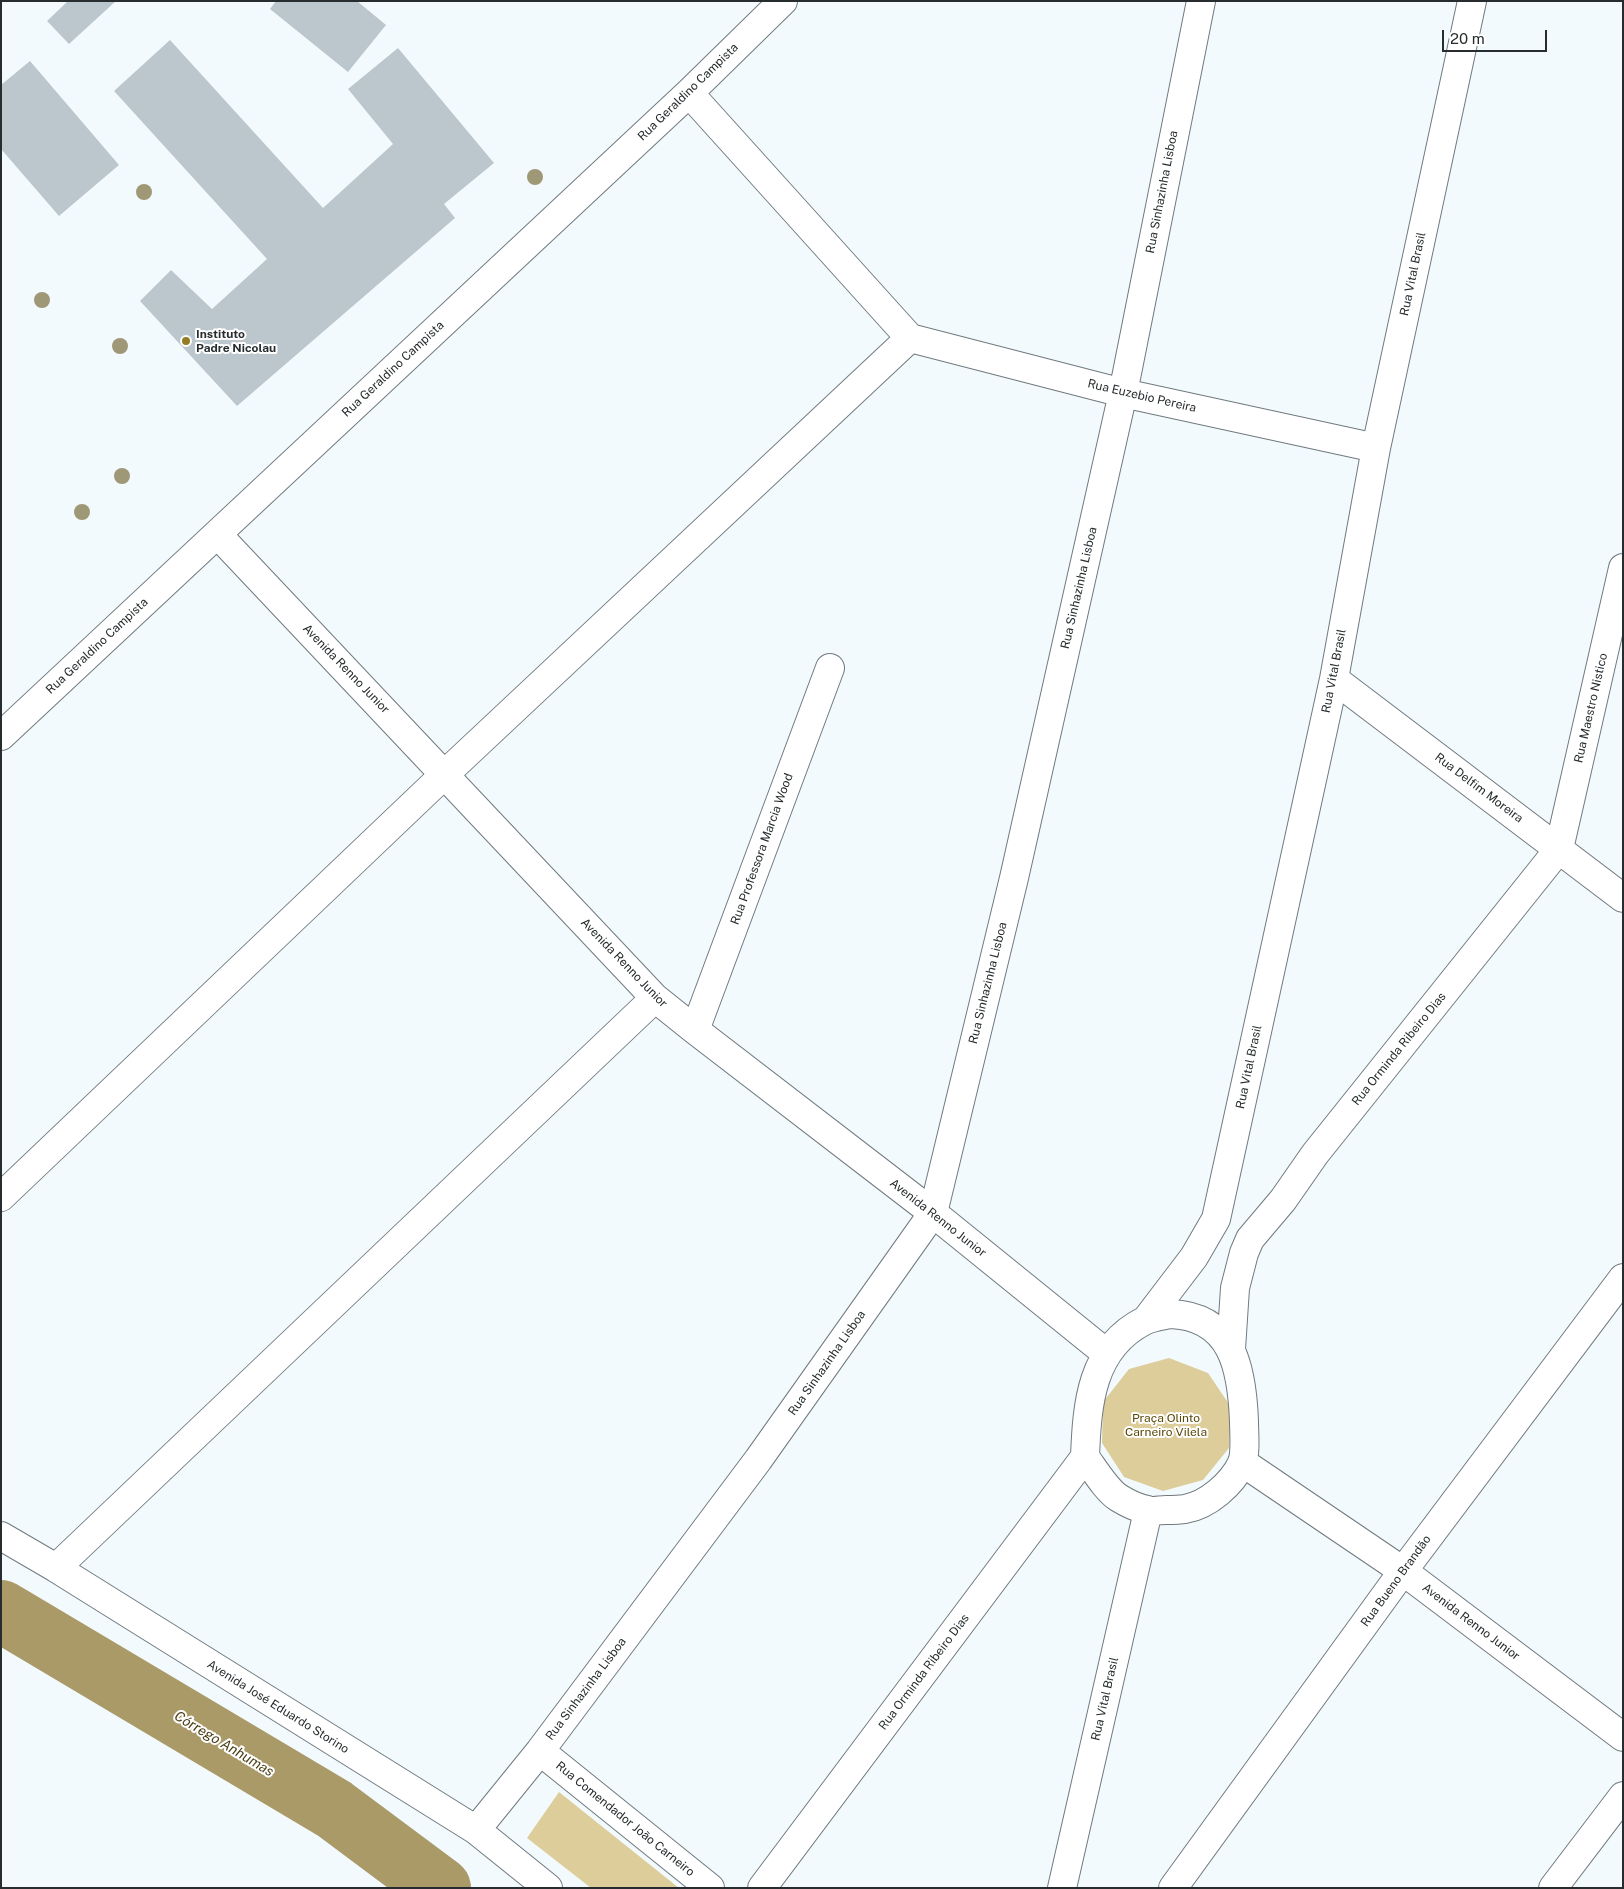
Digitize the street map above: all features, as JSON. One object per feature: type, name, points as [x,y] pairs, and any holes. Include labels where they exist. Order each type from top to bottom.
[{"type":"street","name":"Rua Geraldino Campista","points":[[1,736],[689,93],[783,1]]},
{"type":"street","name":"Rua Sinhazinha Lisboa","points":[[476,1830],[540,1751],[758,1460],[933,1213],[1014,878],[1123,393],[1201,1]]},
{"type":"street","name":"Rua Vital Brasil","points":[[1146,1320],[1194,1257],[1216,1219],[1334,680],[1376,448],[1472,1]]},
{"type":"street","points":[[1,1197],[445,774],[910,338],[689,93]]},
{"type":"street","name":"Rua Euzebio Pereira","points":[[910,338],[1123,393],[1376,448]]},
{"type":"street","name":"Avenida Renno Junior","points":[[218,535],[655,998],[933,1213],[1106,1353]]},
{"type":"street","name":"Rua Maestro Nistico","points":[[1559,849],[1623,568]]},
{"type":"street","name":"Rua Professora Marcia Wood","points":[[695,1030],[830,668]]},
{"type":"street","name":"Rua Delfim Moreira","points":[[1334,680],[1623,898]]},
{"type":"street","name":"Rua Orminda Ribeiro Dias","points":[[1231,1348],[1235,1288],[1244,1252],[1250,1239],[1282,1200],[1315,1154],[1559,849]]},
{"type":"street","points":[[56,1568],[655,998]]},
{"type":"street","name":"Rua Bueno Brandão","points":[[1173,1888],[1403,1571],[1623,1278]]},
{"type":"street","points":[[1170,1314],[1185,1314],[1201,1320],[1216,1330],[1231,1348],[1243,1402],[1244,1435],[1242,1462],[1227,1485],[1205,1502],[1185,1509],[1148,1511],[1118,1497],[1085,1457],[1086,1417],[1093,1384],[1106,1353],[1126,1332],[1146,1320],[1170,1314]]},
{"type":"street","name":"Rua Orminda Ribeiro Dias","points":[[762,1888],[1085,1457]]},
{"type":"street","name":"Avenida Renno Junior","points":[[1242,1462],[1403,1571],[1623,1737]]},
{"type":"street","name":"Rua Vital Brasil","points":[[1062,1888],[1148,1511]]},
{"type":"street","name":"Avenida José Eduardo Storino","points":[[1,1536],[56,1568],[476,1830],[548,1888]]},
{"type":"street","name":"Rua Comendador João Carneiro","points":[[540,1751],[710,1888]]},
{"type":"street","points":[[1553,1888],[1623,1796]]},
{"type":"green space","name":"Praça Olinto Carneiro Vilela","points":[[1169,1358],[1208,1373],[1231,1407],[1229,1448],[1203,1480],[1163,1491],[1124,1477],[1102,1443],[1103,1402],[1129,1369]]},
{"type":"green space","points":[[559,1792],[679,1888],[591,1888],[527,1838]]},
{"type":"building","points":[[68,1],[116,1],[69,44],[47,21]]},
{"type":"building","points":[[276,1],[357,1],[386,25],[348,72],[270,9]]},
{"type":"building","points":[[170,40],[323,208],[393,144],[348,89],[398,48],[494,163],[444,204],[455,218],[237,406],[140,301],[171,270],[212,309],[267,259],[114,91]]},
{"type":"building","points":[[30,61],[119,165],[59,216],[1,149],[1,85]]},
{"type":"waterway","name":"Córrego Anhumas","points":[[1,1611],[334,1809],[440,1888]]},
{"type":"place","name":"Instituto Padre Nicolau","points":[[186,341]]}]
